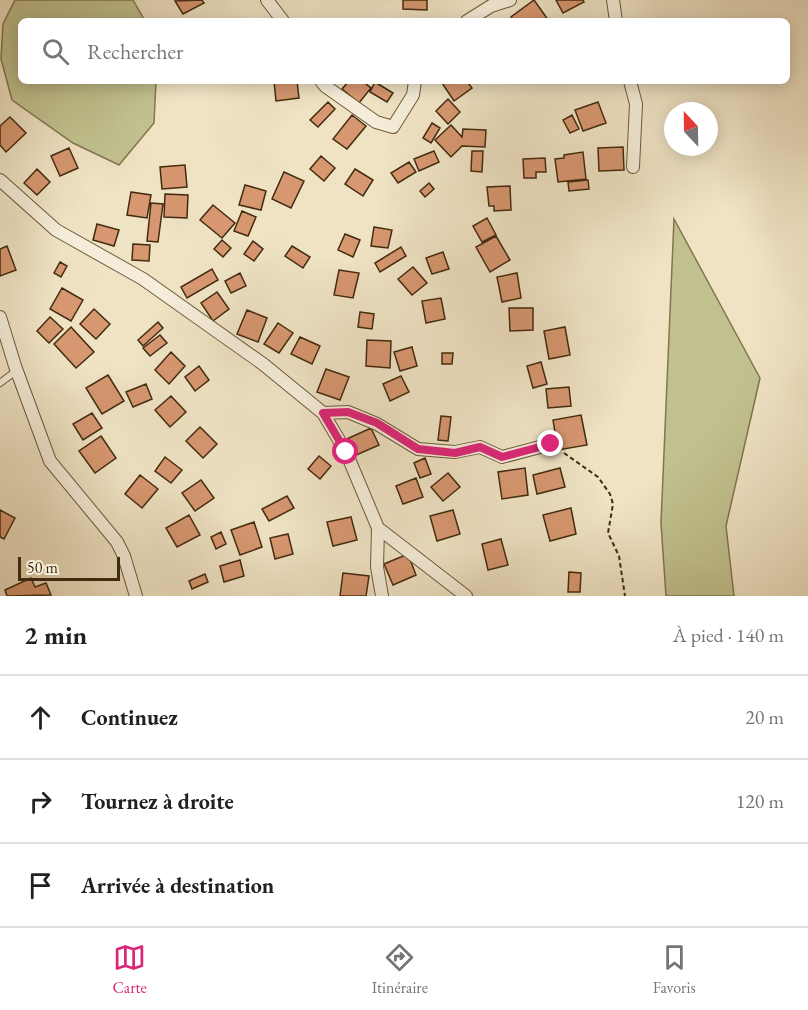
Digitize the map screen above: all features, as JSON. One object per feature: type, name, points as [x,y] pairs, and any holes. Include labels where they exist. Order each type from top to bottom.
[{"type":"street","points":[[267,0],[281,18]]},
{"type":"street","points":[[472,18],[491,6],[510,0]]},
{"type":"street","points":[[613,0],[616,18]]},
{"type":"street","points":[[323,84],[376,122],[393,127],[413,95],[415,84]]},
{"type":"street","points":[[631,84],[636,104],[633,167]]},
{"type":"street","points":[[0,180],[56,230],[143,279],[263,364],[323,413],[346,452],[378,528],[377,567],[382,596]]},
{"type":"street","points":[[0,317],[50,461],[117,542],[124,556],[136,596]]},
{"type":"street","points":[[323,413],[348,412],[377,423],[418,449],[455,453],[480,447],[502,457],[551,444]]},
{"type":"street","points":[[378,528],[466,596]]},
{"type":"lane","points":[[0,383],[17,371]]},
{"type":"path","points":[[564,453],[598,477],[610,494],[612,504],[608,533],[619,556],[625,596]]},
{"type":"green space","points":[[15,0],[133,0],[143,18],[18,18],[18,84],[156,84],[154,123],[119,165],[73,143],[12,100],[1,59],[3,24]]},
{"type":"green space","points":[[674,219],[760,378],[726,526],[734,596],[666,596],[661,523]]},
{"type":"building","points":[[202,0],[204,3],[183,14],[175,1]]},
{"type":"building","points":[[403,0],[427,0],[427,10],[403,9]]},
{"type":"building","points":[[534,0],[547,18],[512,18]]},
{"type":"building","points":[[556,0],[583,0],[584,2],[563,13]]},
{"type":"building","points":[[274,84],[297,84],[299,98],[276,101]]},
{"type":"building","points":[[346,84],[366,84],[371,88],[359,103],[342,89]]},
{"type":"building","points":[[374,84],[378,84],[393,93],[387,102],[370,92]]},
{"type":"building","points":[[443,84],[469,84],[472,88],[454,101]]},
{"type":"building","points":[[448,99],[460,112],[448,124],[436,111]]},
{"type":"building","points":[[328,102],[335,109],[318,127],[310,120]]},
{"type":"building","points":[[598,102],[606,123],[583,131],[575,110]]},
{"type":"building","points":[[352,115],[366,126],[347,149],[333,139]]},
{"type":"building","points":[[572,115],[579,129],[570,133],[563,120]]},
{"type":"building","points":[[10,117],[26,133],[6,152],[0,145],[0,126]]},
{"type":"building","points":[[432,123],[440,128],[431,143],[423,138]]},
{"type":"building","points":[[451,125],[462,137],[463,129],[486,130],[485,147],[462,146],[451,157],[435,140]]},
{"type":"building","points":[[623,147],[624,170],[599,171],[598,148]]},
{"type":"building","points":[[69,148],[78,168],[60,176],[51,156]]},
{"type":"building","points":[[434,151],[439,162],[419,171],[414,159]]},
{"type":"building","points":[[472,151],[483,151],[482,172],[471,171]]},
{"type":"building","points":[[583,152],[586,179],[558,182],[555,159]]},
{"type":"building","points":[[321,156],[335,168],[324,181],[310,169]]},
{"type":"building","points":[[545,158],[546,172],[536,172],[536,178],[524,178],[523,159]]},
{"type":"building","points":[[409,162],[416,172],[398,183],[391,173]]},
{"type":"building","points":[[185,165],[187,187],[162,189],[160,167]]},
{"type":"building","points":[[37,169],[50,182],[37,195],[24,183]]},
{"type":"building","points":[[355,169],[373,180],[363,196],[345,184]]},
{"type":"building","points":[[284,172],[304,181],[291,208],[272,199]]},
{"type":"building","points":[[588,180],[589,189],[569,191],[568,182]]},
{"type":"building","points":[[429,183],[434,189],[425,197],[420,191]]},
{"type":"building","points":[[245,185],[266,191],[261,210],[239,205]]},
{"type":"building","points":[[510,186],[511,210],[494,211],[494,206],[489,206],[487,187]]},
{"type":"building","points":[[131,192],[151,195],[147,218],[127,215]]},
{"type":"building","points":[[165,194],[188,195],[187,218],[164,217]]},
{"type":"building","points":[[151,203],[163,204],[158,242],[147,241]]},
{"type":"building","points":[[213,205],[235,223],[222,238],[200,220]]},
{"type":"building","points":[[242,211],[256,217],[248,236],[234,231]]},
{"type":"building","points":[[487,218],[496,235],[482,242],[473,226]]},
{"type":"building","points":[[97,224],[119,230],[114,246],[93,240]]},
{"type":"building","points":[[374,227],[392,230],[388,248],[371,246]]},
{"type":"building","points":[[345,234],[360,240],[353,257],[338,250]]},
{"type":"building","points":[[496,236],[510,260],[490,272],[476,247]]},
{"type":"building","points":[[222,240],[231,248],[223,257],[214,249]]},
{"type":"building","points":[[253,241],[263,249],[254,261],[244,254]]},
{"type":"building","points":[[133,244],[150,245],[149,261],[132,260]]},
{"type":"building","points":[[7,246],[16,270],[0,276],[0,249]]},
{"type":"building","points":[[292,246],[310,257],[303,268],[285,256]]},
{"type":"building","points":[[401,247],[406,256],[380,272],[375,263]]},
{"type":"building","points":[[443,252],[449,269],[432,274],[426,258]]},
{"type":"building","points":[[60,262],[67,266],[61,277],[54,273]]},
{"type":"building","points":[[413,267],[427,283],[412,295],[398,279]]},
{"type":"building","points":[[212,269],[218,280],[187,298],[181,287]]},
{"type":"building","points":[[339,270],[359,273],[353,298],[334,295]]},
{"type":"building","points":[[240,273],[246,286],[231,293],[225,281]]},
{"type":"building","points":[[517,273],[521,298],[502,302],[497,277]]},
{"type":"building","points":[[62,288],[83,300],[71,321],[50,309]]},
{"type":"building","points":[[217,292],[229,309],[213,321],[201,303]]},
{"type":"building","points":[[441,298],[445,319],[426,323],[422,301]]},
{"type":"building","points":[[509,308],[533,308],[533,330],[510,331]]},
{"type":"building","points":[[94,309],[110,324],[96,339],[80,324]]},
{"type":"building","points":[[247,310],[267,318],[258,342],[237,334]]},
{"type":"building","points":[[360,312],[374,314],[372,329],[358,327]]},
{"type":"building","points":[[50,317],[63,329],[49,343],[37,331]]},
{"type":"building","points":[[158,322],[163,328],[143,346],[138,340]]},
{"type":"building","points":[[278,323],[293,333],[279,353],[264,344]]},
{"type":"building","points":[[71,327],[94,352],[76,368],[54,344]]},
{"type":"building","points":[[565,327],[570,355],[549,359],[544,331]]},
{"type":"building","points":[[160,335],[167,343],[150,356],[143,348]]},
{"type":"building","points":[[300,337],[320,346],[312,364],[291,354]]},
{"type":"building","points":[[367,340],[391,341],[390,368],[366,366]]},
{"type":"building","points":[[412,347],[417,366],[400,371],[394,352]]},
{"type":"building","points":[[171,352],[185,366],[169,384],[155,370]]},
{"type":"building","points":[[442,353],[453,353],[452,364],[442,364]]},
{"type":"building","points":[[541,362],[547,384],[533,388],[527,366]]},
{"type":"building","points":[[199,366],[209,380],[195,391],[185,377]]},
{"type":"building","points":[[326,369],[349,377],[340,400],[317,392]]},
{"type":"building","points":[[108,375],[124,401],[102,414],[86,388]]},
{"type":"building","points":[[401,376],[409,392],[390,401],[383,384]]},
{"type":"building","points":[[146,384],[152,399],[133,407],[126,392]]},
{"type":"building","points":[[569,387],[571,406],[548,408],[546,389]]},
{"type":"building","points":[[171,396],[186,412],[170,427],[155,410]]},
{"type":"building","points":[[92,413],[102,428],[83,440],[73,424]]},
{"type":"building","points":[[581,415],[587,445],[558,450],[553,420]]},
{"type":"building","points":[[441,416],[451,417],[448,441],[438,440]]},
{"type":"building","points":[[200,427],[217,444],[203,458],[186,441]]},
{"type":"building","points":[[371,428],[379,445],[354,456],[347,439]]},
{"type":"building","points":[[101,436],[116,458],[95,473],[79,451]]},
{"type":"building","points":[[319,456],[331,466],[320,479],[308,469]]},
{"type":"building","points":[[165,457],[182,470],[171,483],[155,471]]},
{"type":"building","points":[[425,458],[431,474],[420,478],[414,463]]},
{"type":"building","points":[[525,468],[528,495],[502,499],[498,472]]},
{"type":"building","points":[[560,468],[565,487],[537,494],[533,475]]},
{"type":"building","points":[[448,473],[460,487],[443,501],[431,487]]},
{"type":"building","points":[[140,475],[158,489],[142,508],[125,494]]},
{"type":"building","points":[[416,478],[423,497],[403,504],[396,486]]},
{"type":"building","points":[[201,480],[214,498],[195,511],[182,493]]},
{"type":"building","points":[[287,496],[294,508],[269,521],[262,509]]},
{"type":"building","points":[[571,508],[576,534],[550,541],[543,515]]},
{"type":"building","points":[[0,510],[15,518],[4,539],[0,537]]},
{"type":"building","points":[[453,510],[460,534],[437,541],[430,516]]},
{"type":"building","points":[[189,515],[200,535],[177,547],[166,528]]},
{"type":"building","points":[[351,517],[357,540],[333,546],[327,522]]},
{"type":"building","points":[[254,522],[262,547],[240,555],[231,530]]},
{"type":"building","points":[[221,532],[226,544],[216,549],[211,537]]},
{"type":"building","points":[[288,534],[293,554],[275,559],[270,538]]},
{"type":"building","points":[[501,539],[508,565],[488,570],[482,544]]},
{"type":"building","points":[[408,554],[416,575],[393,585],[384,564]]},
{"type":"building","points":[[240,560],[244,576],[224,582],[220,566]]},
{"type":"building","points":[[569,572],[581,573],[580,592],[568,592]]},
{"type":"building","points":[[343,573],[369,576],[366,596],[340,596]]},
{"type":"building","points":[[205,574],[208,582],[192,589],[189,581]]},
{"type":"building","points":[[31,578],[35,587],[46,583],[51,595],[7,596],[5,590]]},
{"type":"route","points":[[346,452],[323,413],[348,412],[377,423],[418,449],[455,453],[480,447],[502,457],[551,444]]}]
